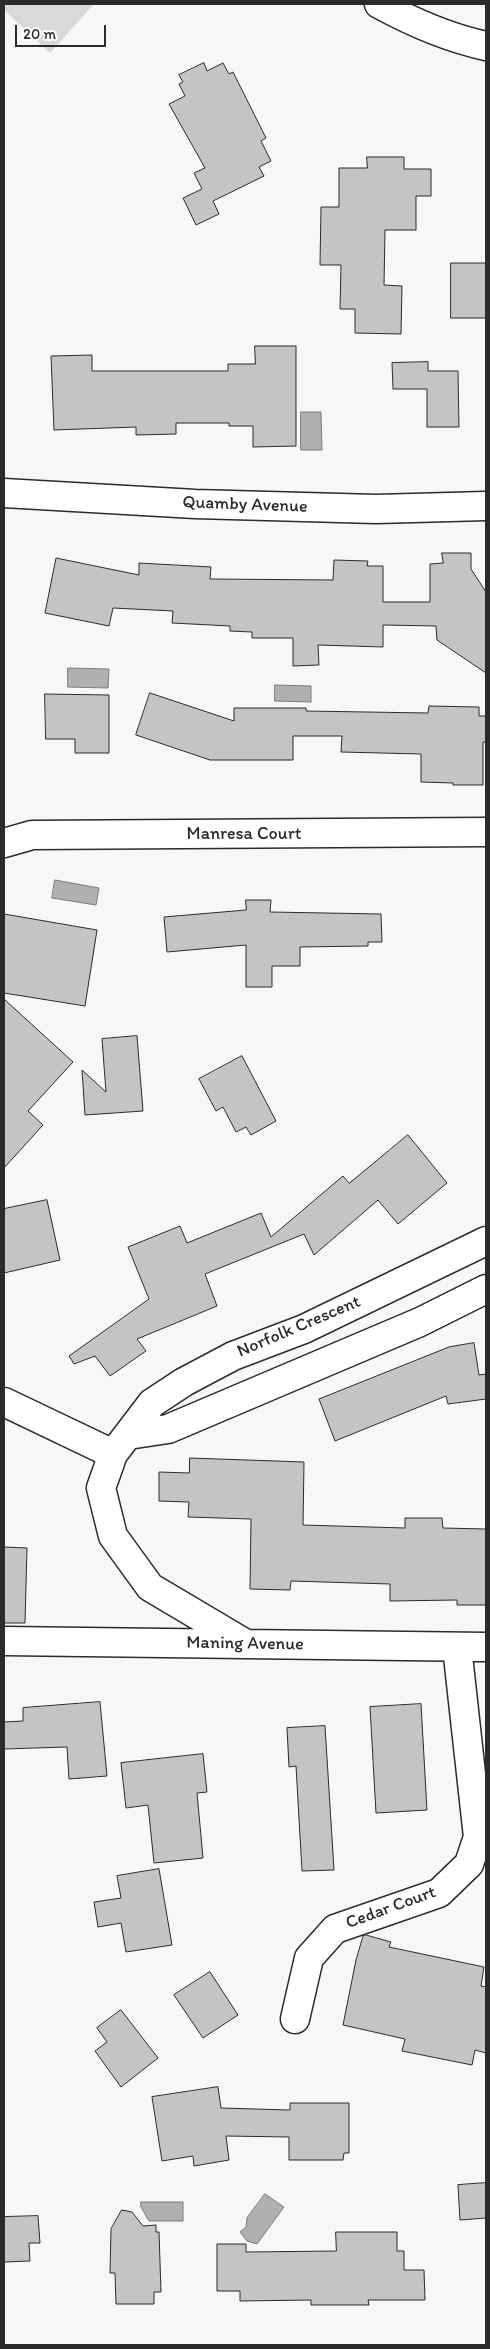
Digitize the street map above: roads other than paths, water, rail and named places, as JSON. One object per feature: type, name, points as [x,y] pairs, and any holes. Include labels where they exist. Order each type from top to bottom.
[{"type":"street","points":[[379,4],[400,15],[459,38],[486,46]]},
{"type":"street","name":"Quamby Avenue","points":[[4,493],[204,505],[376,509],[486,506]]},
{"type":"street","name":"Manresa Court","points":[[4,844],[32,835],[486,832]]},
{"type":"street","name":"Norfolk Crescent","points":[[246,1644],[150,1587],[113,1536],[101,1488],[121,1445],[152,1403],[184,1382],[233,1356],[304,1329],[486,1241]]},
{"type":"street","points":[[4,1402],[121,1445],[168,1429],[306,1368],[420,1322],[486,1289]]},
{"type":"street","name":"Maning Avenue","points":[[4,1641],[486,1647]]},
{"type":"street","name":"Cedar Court","points":[[295,2019],[310,1958],[335,1929],[439,1893],[469,1864],[478,1837],[457,1647]]}]
